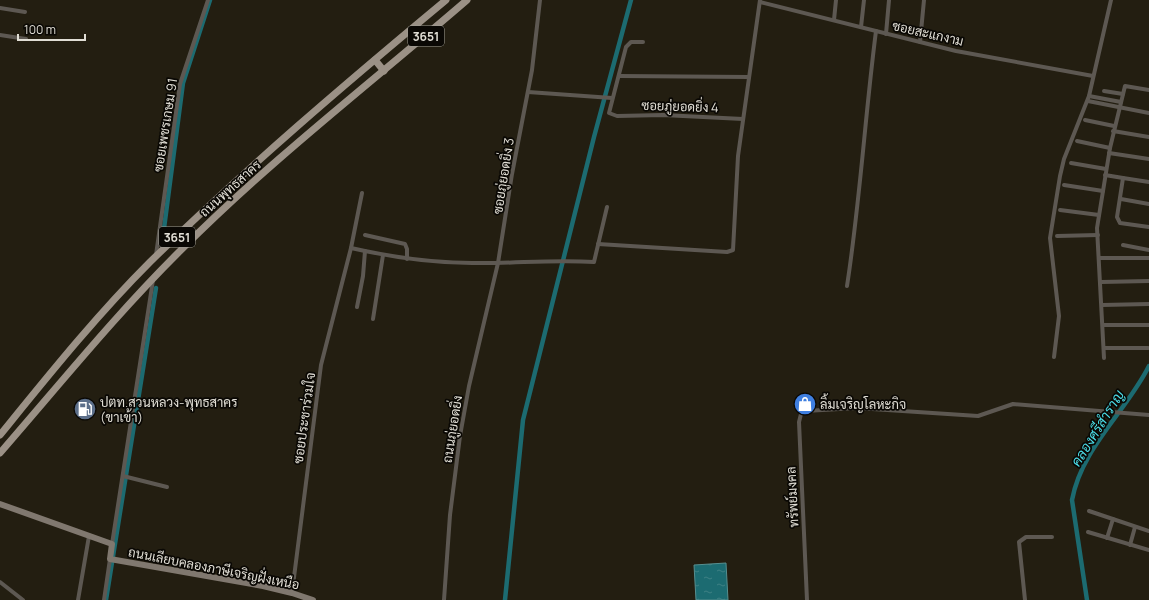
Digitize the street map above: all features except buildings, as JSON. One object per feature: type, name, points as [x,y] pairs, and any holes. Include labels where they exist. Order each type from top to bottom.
[{"type":"main road","name":"ถนนพุทธสาคร","points":[[0,435],[76,342],[156,257],[230,187],[446,0]]},
{"type":"main road","name":"ถนนพุทธสาคร","points":[[0,453],[64,376],[154,278],[242,192],[467,0]]},
{"type":"main road","points":[[375,60],[384,71]]},
{"type":"main road","points":[[0,504],[112,544],[110,559]]},
{"type":"main road","name":"ถนนเลียบคลองภาษีเจริญฝั่งเหนือ","points":[[110,559],[292,592],[313,600]]},
{"type":"street","name":"ซอยเพชรเกษม 91","points":[[156,257],[180,84],[208,0]]},
{"type":"street","name":"ซอยภู่ยอดยิ่ง 3","points":[[498,263],[512,174],[536,44],[540,0]]},
{"type":"street","points":[[834,20],[836,0]]},
{"type":"street","points":[[861,27],[864,0]]},
{"type":"street","points":[[886,34],[889,0]]},
{"type":"street","points":[[920,42],[924,0]]},
{"type":"street","points":[[1054,357],[1059,316],[1050,238],[1064,159],[1088,98],[1111,0]]},
{"type":"street","points":[[598,244],[727,252],[733,250],[738,156],[760,1]]},
{"type":"street","name":"ซอยสะแกงาม","points":[[760,1],[956,51],[1093,76]]},
{"type":"street","points":[[0,8],[25,12]]},
{"type":"street","points":[[847,286],[860,193],[863,142],[876,31]]},
{"type":"street","points":[[0,35],[26,39]]},
{"type":"street","points":[[528,92],[612,98],[628,43],[643,42]]},
{"type":"street","points":[[619,76],[749,77]]},
{"type":"street","points":[[1104,358],[1098,235],[1099,215],[1106,169],[1114,128],[1125,86],[1149,90]]},
{"type":"street","points":[[1104,91],[1124,94]]},
{"type":"street","name":"ซอยภู่ยอดยิ่ง 4","points":[[612,98],[609,113],[617,116],[663,115],[743,118]]},
{"type":"street","points":[[1088,98],[1121,102]]},
{"type":"street","points":[[1088,98],[1119,107],[1149,113]]},
{"type":"street","points":[[1086,120],[1149,137]]},
{"type":"street","points":[[1077,141],[1110,148]]},
{"type":"street","points":[[1109,153],[1149,159]]},
{"type":"street","points":[[1071,163],[1106,169]]},
{"type":"street","points":[[1105,175],[1149,182]]},
{"type":"street","points":[[1123,178],[1121,199],[1117,217],[1120,222],[1149,227]]},
{"type":"street","points":[[1064,185],[1103,191]]},
{"type":"street","name":"ซอยประชาร่วมใจ","points":[[292,592],[321,365],[351,248],[362,193]]},
{"type":"street","points":[[1121,199],[1149,204]]},
{"type":"street","points":[[351,248],[365,252],[407,259],[471,264],[559,260],[594,262],[607,207]]},
{"type":"street","points":[[1060,210],[1099,215]]},
{"type":"street","points":[[364,235],[405,244],[407,249],[407,259]]},
{"type":"street","points":[[1057,236],[1098,235]]},
{"type":"street","points":[[1123,245],[1149,250]]},
{"type":"street","points":[[357,307],[363,276],[365,252]]},
{"type":"street","points":[[373,319],[383,255]]},
{"type":"street","points":[[1100,258],[1149,258]]},
{"type":"street","name":"ถนนภู่ยอดยิ่ง","points":[[444,600],[450,514],[460,436],[470,380],[498,263]]},
{"type":"street","points":[[112,544],[154,278]]},
{"type":"street","points":[[1101,282],[1149,281]]},
{"type":"street","points":[[1102,305],[1149,304]]},
{"type":"street","points":[[1103,325],[1149,325]]},
{"type":"street","points":[[1104,348],[1148,348]]},
{"type":"street","name":"ทรัพย์มงคล","points":[[807,600],[799,417],[804,411],[857,408],[978,416],[1013,404],[1149,415]]},
{"type":"street","points":[[123,476],[167,487]]},
{"type":"street","points":[[1089,511],[1149,531]]},
{"type":"street","points":[[1107,538],[1113,519]]},
{"type":"street","points":[[1130,545],[1135,527]]},
{"type":"street","points":[[1088,532],[1149,550]]},
{"type":"street","points":[[78,600],[89,536]]},
{"type":"street","points":[[1025,600],[1019,542],[1026,537],[1052,537]]},
{"type":"street","points":[[104,600],[110,559]]},
{"type":"street","points":[[0,582],[23,600]]},
{"type":"water","points":[[726,563],[728,600],[696,600],[694,565]]},
{"type":"waterway","points":[[163,236],[183,83],[210,0]]},
{"type":"waterway","points":[[505,600],[523,420],[594,137],[631,0]]},
{"type":"waterway","points":[[106,600],[156,288]]},
{"type":"waterway","name":"คลองศรีสำราญ","points":[[1087,600],[1072,500],[1077,481],[1095,446],[1129,399],[1149,366]]},
{"type":"place","name":"ลิ้มเจริญโลหะกิจ","points":[[805,404]]},
{"type":"place","name":"ปตท.สวนหลวง-พุทธสาคร (ขาเข้า)","points":[[85,409]]}]
